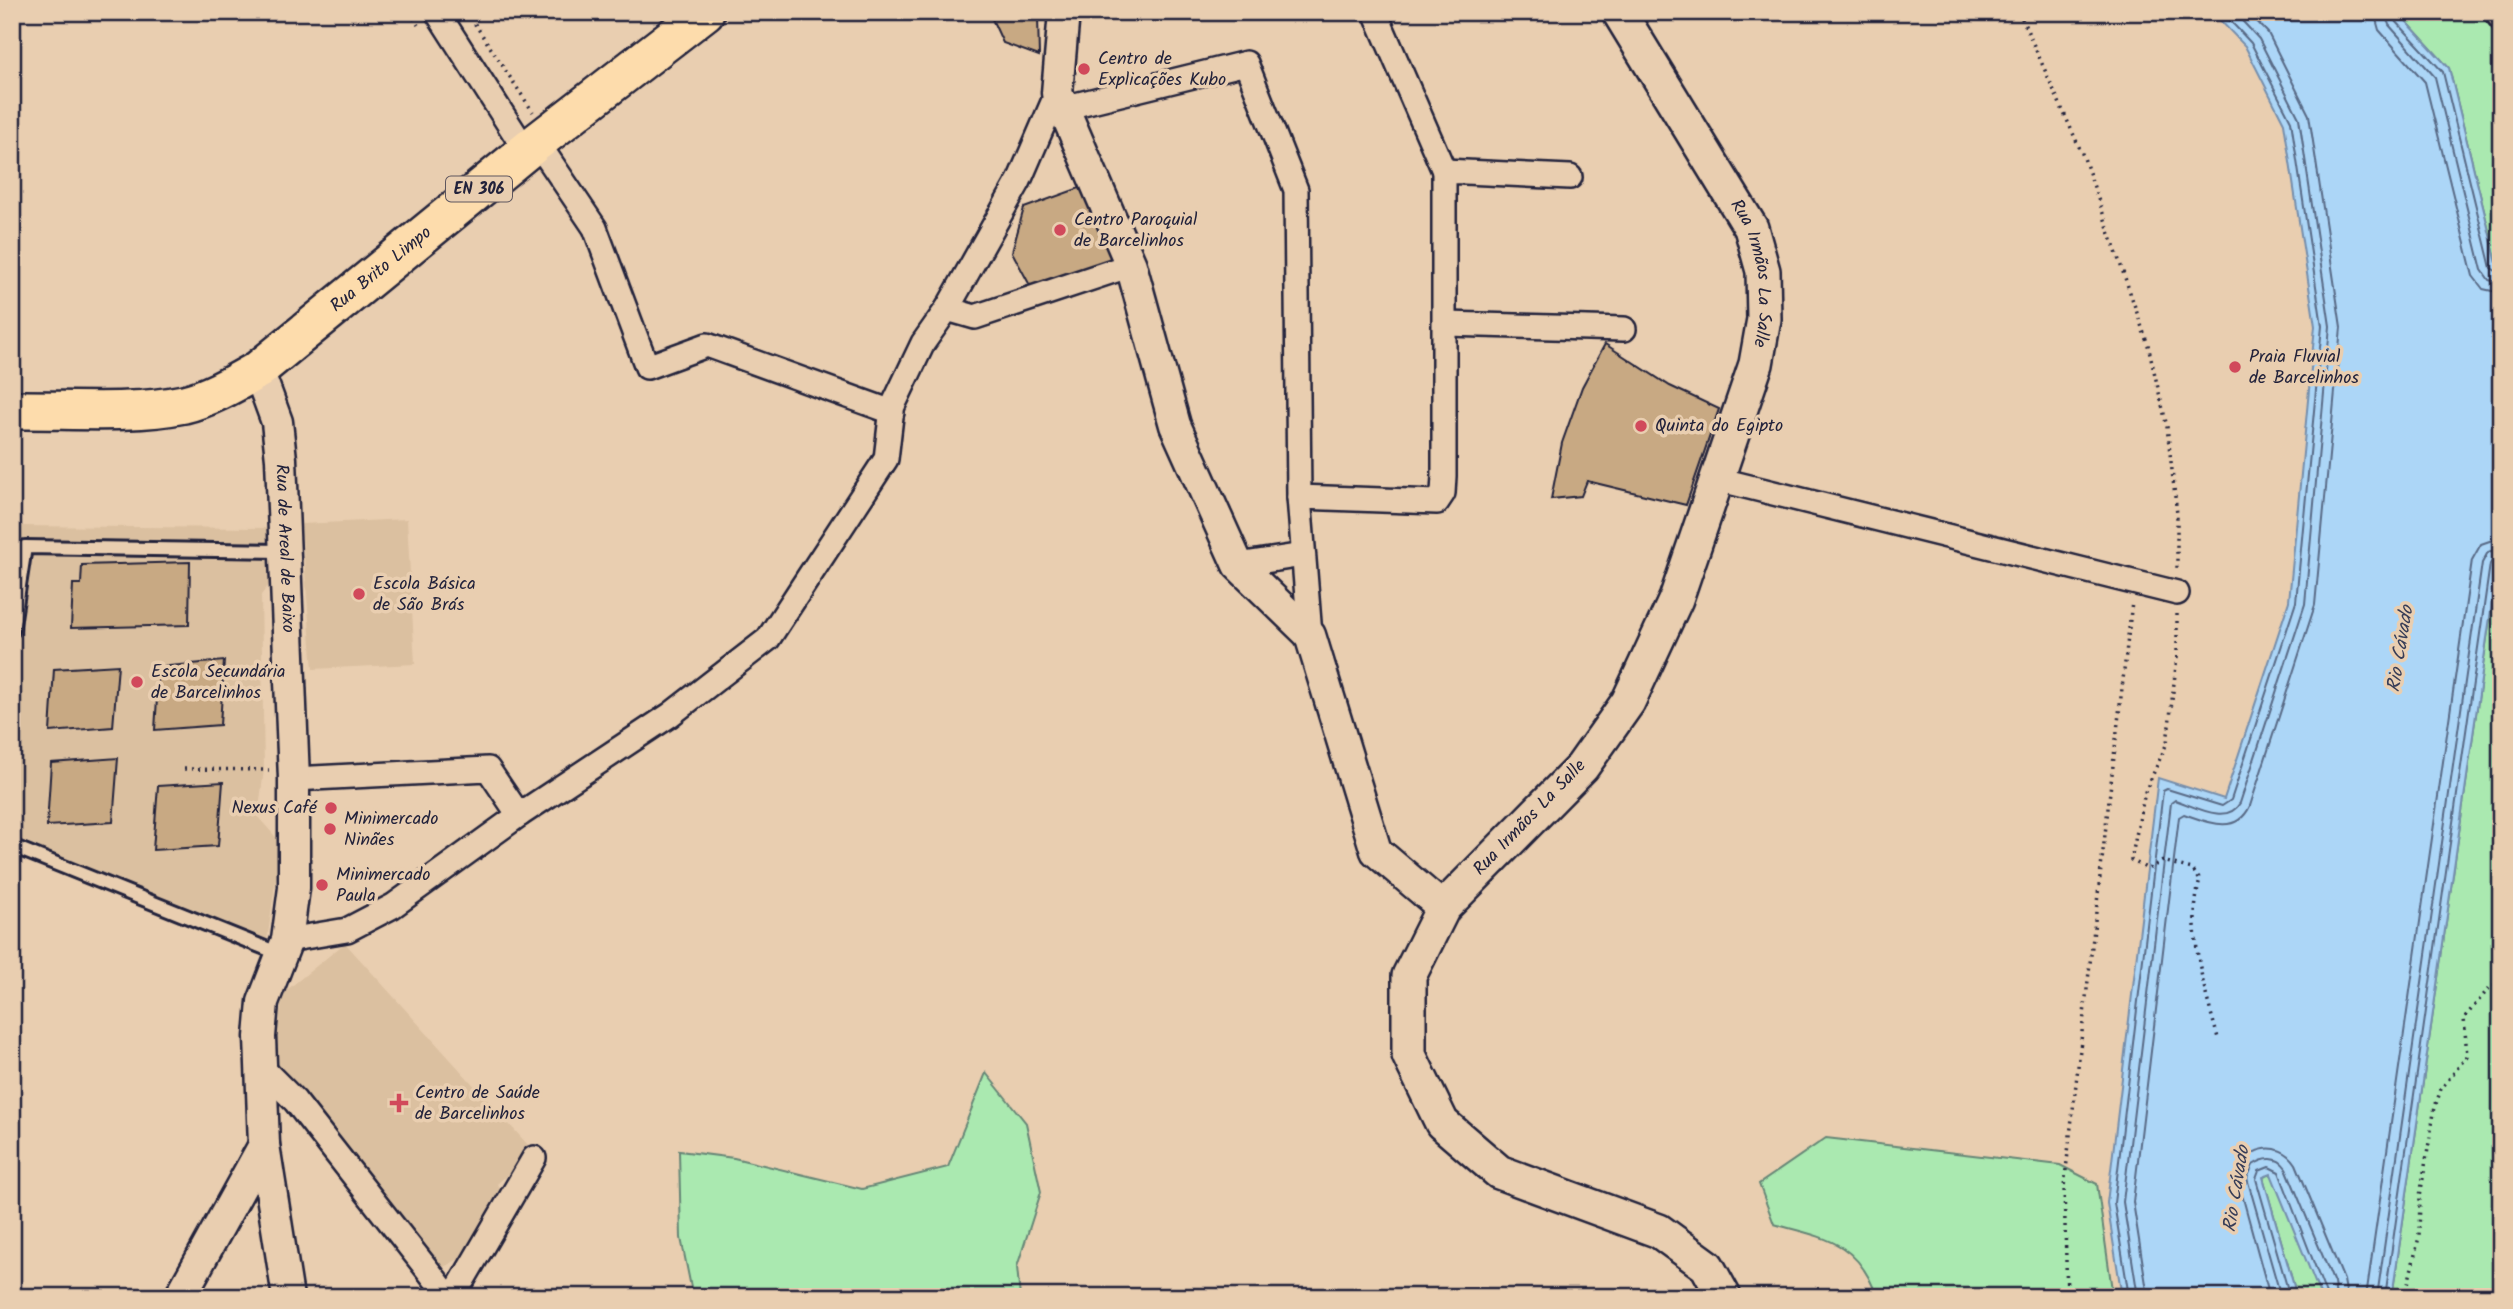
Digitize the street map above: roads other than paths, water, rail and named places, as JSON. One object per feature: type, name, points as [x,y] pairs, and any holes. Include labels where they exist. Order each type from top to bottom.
[{"type":"main road","name":"Rua Brito Limpo","points":[[12,410],[144,408],[186,404],[226,388],[258,370],[537,142],[705,12]]},
{"type":"main road","name":"Rua Irmãos La Salle","points":[[1619,12],[1751,228],[1763,271],[1764,319],[1756,364],[1676,599],[1628,702],[1582,767],[1443,908],[1409,976],[1409,1055],[1442,1123],[1499,1172],[1659,1231],[1707,1266],[1724,1297]]},
{"type":"street","points":[[437,12],[537,142],[595,229],[647,367],[708,345],[892,412]]},
{"type":"street","points":[[284,947],[347,930],[369,919],[670,715],[768,639],[886,459],[892,412],[923,343],[947,309],[1019,181],[1060,101],[1064,12]]},
{"type":"street","points":[[1299,497],[1437,502],[1443,493],[1446,324],[1444,171],[1376,12]]},
{"type":"street","points":[[1060,101],[1246,63],[1296,190],[1299,497],[1310,635],[1376,850],[1443,908]]},
{"type":"street","points":[[1060,101],[1130,265],[1175,425],[1238,565],[1310,635]]},
{"type":"street","points":[[1444,171],[1570,177]]},
{"type":"street","points":[[947,309],[975,317],[1130,265]]},
{"type":"street","points":[[1446,324],[1624,329]]},
{"type":"street","name":"Rua de Areal de Baixo","points":[[258,370],[276,422],[285,551],[294,779],[294,888],[284,947],[263,1002],[260,1029],[264,1145],[288,1297]]},
{"type":"street","points":[[1717,479],[2177,593]]},
{"type":"street","points":[[1238,565],[1303,555]]},
{"type":"street","points":[[294,779],[488,769],[519,815]]},
{"type":"street","points":[[262,1068],[295,1101],[451,1297],[534,1158]]},
{"type":"street","points":[[180,1297],[264,1145]]},
{"type":"lane","points":[[2489,12],[2501,27]]},
{"type":"lane","points":[[12,631],[25,547],[285,551]]},
{"type":"lane","points":[[12,846],[284,947]]},
{"type":"water","name":"Rio Cávado","points":[[2212,12],[2398,12],[2449,68],[2501,280],[2501,541],[2392,1297],[2321,1297],[2271,1174],[2263,1177],[2297,1297],[2122,1297],[2107,1203],[2158,778],[2224,799],[2289,601],[2315,326],[2284,123],[2245,46]]},
{"type":"place","name":"Centro de Explicações Kubo","points":[[1084,69]]},
{"type":"place","name":"Centro Paroquial de Barcelinhos","points":[[1060,230]]},
{"type":"place","name":"Praia Fluvial de Barcelinhos","points":[[2235,367]]},
{"type":"place","name":"Quinta do Egipto","points":[[1641,426]]},
{"type":"place","name":"Escola Básica de São Brás","points":[[359,594]]},
{"type":"place","name":"Escola Secundária de Barcelinhos","points":[[137,682]]},
{"type":"place","name":"Nexus Café","points":[[331,808]]},
{"type":"place","name":"Minimercado Ninães","points":[[330,829]]},
{"type":"place","name":"Minimercado Paula","points":[[322,885]]},
{"type":"place","name":"Centro de Saúde de Barcelinhos","points":[[399,1103]]}]
